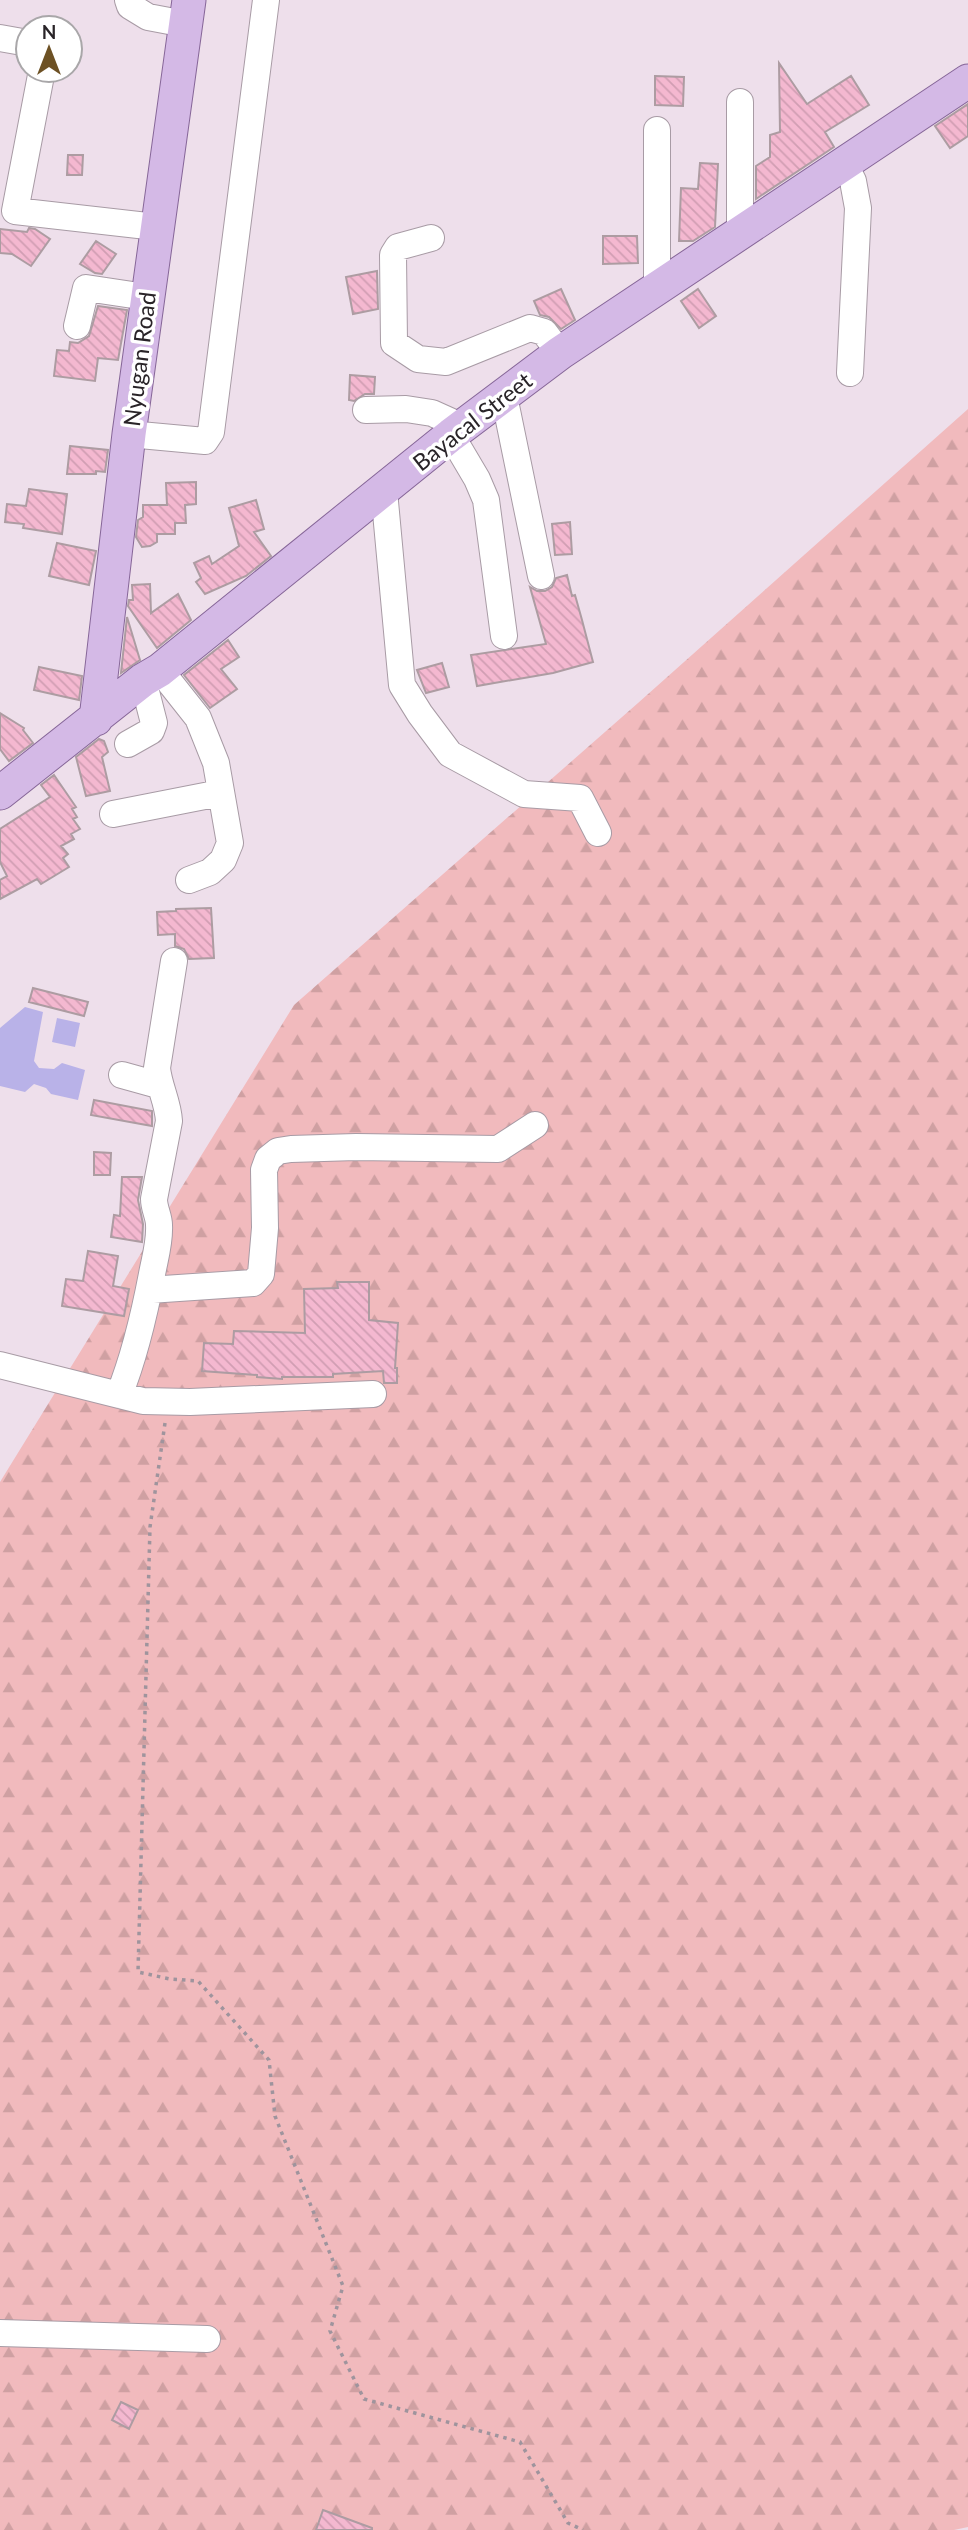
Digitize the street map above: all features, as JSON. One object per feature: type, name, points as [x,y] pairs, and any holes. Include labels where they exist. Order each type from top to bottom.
[{"type":"main road","name":"Nyugan Road","points":[[96,719],[146,297],[187,12]]},
{"type":"main road","name":"Bayacal Street","points":[[5,780],[96,719],[457,431],[561,353],[968,81]]},
{"type":"street","points":[[128,0],[130,6],[148,17],[187,12]]},
{"type":"street","points":[[129,434],[205,441],[211,432],[266,0]]},
{"type":"street","points":[[39,84],[8,209],[156,227]]},
{"type":"street","points":[[740,102],[740,233]]},
{"type":"street","points":[[657,130],[657,289]]},
{"type":"street","points":[[844,163],[853,181],[858,208],[850,373]]},
{"type":"street","points":[[431,238],[398,247],[393,255],[394,343],[418,359],[446,362],[530,328],[544,332],[561,353]]},
{"type":"street","points":[[77,326],[86,288],[146,297]]},
{"type":"street","points":[[504,396],[541,576]]},
{"type":"street","points":[[366,410],[406,409],[432,413],[457,431],[486,500],[504,636]]},
{"type":"street","points":[[384,491],[402,685],[420,714],[450,754],[524,794],[580,798],[598,833]]},
{"type":"street","points":[[128,744],[151,731],[155,723],[152,675]]},
{"type":"street","points":[[152,675],[198,718],[216,763],[230,844],[223,859],[211,872],[189,880]]},
{"type":"street","points":[[113,814],[220,793]]},
{"type":"street","points":[[131,1398],[136,1350],[159,1227],[155,1210],[156,1184],[169,1121],[168,1109],[158,1085],[157,1068],[174,961]]},
{"type":"street","points":[[122,1074],[158,1085]]},
{"type":"street","points":[[149,1290],[253,1283],[261,1274],[265,1228],[264,1170],[268,1159],[278,1152],[291,1149],[356,1147],[498,1149],[535,1125]]},
{"type":"street","points":[[0,1365],[131,1398],[190,1402],[373,1394]]},
{"type":"street","points":[[0,2333],[207,2339]]},
{"type":"path","points":[[131,1398],[166,1424],[150,1527],[138,1972],[170,1979],[198,1981],[269,2060],[275,2116],[343,2286],[330,2332],[364,2399],[520,2442],[568,2523],[583,2530]]},
{"type":"green space","points":[[968,409],[968,2527],[954,2530],[0,2530],[0,1482],[294,1005]]},
{"type":"shaded area","points":[[25,1007],[43,1012],[34,1061],[39,1068],[54,1069],[62,1063],[85,1070],[78,1100],[51,1094],[46,1088],[34,1084],[25,1092],[0,1086],[0,1028]]},
{"type":"shaded area","points":[[57,1018],[80,1023],[75,1047],[52,1042]]},
{"type":"building","points":[[779,63],[807,104],[851,76],[869,105],[825,132],[834,147],[756,199],[756,166],[770,157],[770,135],[780,132]]},
{"type":"building","points":[[655,76],[684,77],[683,106],[655,105]]},
{"type":"building","points":[[968,104],[968,136],[950,148],[935,126]]},
{"type":"building","points":[[68,155],[83,155],[82,175],[67,175]]},
{"type":"building","points":[[700,163],[718,164],[715,227],[693,241],[679,241],[681,188],[698,189]]},
{"type":"building","points":[[29,228],[50,239],[31,266],[12,254],[0,253],[0,229],[27,232]]},
{"type":"building","points":[[603,236],[637,236],[638,263],[603,264]]},
{"type":"building","points":[[96,241],[116,254],[102,274],[80,264]]},
{"type":"building","points":[[377,271],[378,309],[353,314],[346,277]]},
{"type":"building","points":[[561,289],[575,320],[561,329],[549,317],[540,315],[534,301]]},
{"type":"building","points":[[698,289],[716,316],[699,328],[681,301]]},
{"type":"building","points":[[98,306],[127,310],[118,360],[98,358],[95,381],[54,376],[57,350],[69,351],[70,342],[78,343],[89,336]]},
{"type":"building","points":[[350,375],[375,377],[374,394],[365,394],[354,401],[349,400]]},
{"type":"building","points":[[70,446],[108,450],[105,472],[67,474]]},
{"type":"building","points":[[196,482],[196,504],[185,505],[186,523],[175,523],[175,534],[157,534],[157,542],[142,547],[136,537],[138,520],[143,517],[143,505],[167,505],[166,483]]},
{"type":"building","points":[[29,489],[67,494],[62,534],[23,528],[24,524],[5,522],[7,504],[26,506]]},
{"type":"building","points":[[256,500],[264,529],[254,532],[271,556],[246,576],[205,594],[196,582],[201,578],[194,563],[209,556],[212,564],[239,546],[229,508]]},
{"type":"building","points":[[570,522],[572,554],[555,555],[552,524]]},
{"type":"building","points":[[57,543],[96,551],[89,585],[49,576]]},
{"type":"building","points":[[567,575],[593,662],[553,673],[477,686],[471,655],[546,644],[530,587],[545,591],[552,587],[556,578]]},
{"type":"building","points":[[150,584],[151,613],[178,594],[191,620],[157,648],[128,606],[129,600],[133,600],[132,585]]},
{"type":"building","points":[[127,617],[140,660],[121,673]]},
{"type":"building","points":[[228,640],[239,657],[221,669],[237,689],[210,708],[184,675]]},
{"type":"building","points":[[442,663],[449,687],[426,693],[417,670]]},
{"type":"building","points":[[39,667],[82,676],[79,700],[34,690]]},
{"type":"building","points":[[0,713],[24,728],[33,743],[9,761],[0,749]]},
{"type":"building","points":[[99,739],[104,741],[108,752],[102,757],[110,791],[86,796],[76,757]]},
{"type":"building","points":[[54,775],[76,807],[72,809],[77,817],[73,819],[80,829],[71,834],[74,839],[61,846],[68,854],[63,858],[69,867],[41,884],[37,879],[0,899],[0,880],[7,876],[0,862],[0,829],[50,797],[41,785]]},
{"type":"building","points":[[211,908],[214,958],[189,959],[184,949],[175,946],[175,934],[158,935],[157,912]]},
{"type":"building","points":[[33,988],[88,1002],[84,1016],[29,1002]]},
{"type":"building","points":[[94,1100],[152,1111],[152,1126],[91,1115]]},
{"type":"building","points":[[94,1152],[111,1153],[110,1175],[94,1175]]},
{"type":"building","points":[[122,1177],[142,1177],[138,1200],[143,1224],[142,1242],[111,1237],[114,1215],[120,1216]]},
{"type":"building","points":[[88,1251],[118,1256],[113,1286],[129,1289],[124,1316],[62,1306],[66,1279],[83,1281]]},
{"type":"building","points":[[337,1282],[369,1282],[369,1320],[398,1323],[395,1368],[397,1383],[384,1383],[383,1371],[282,1379],[202,1371],[204,1343],[233,1344],[234,1331],[305,1333],[304,1289],[338,1288]]},
{"type":"building","points":[[121,2402],[138,2410],[129,2429],[112,2420]]},
{"type":"building","points":[[323,2510],[372,2528],[372,2530],[316,2530]]}]
